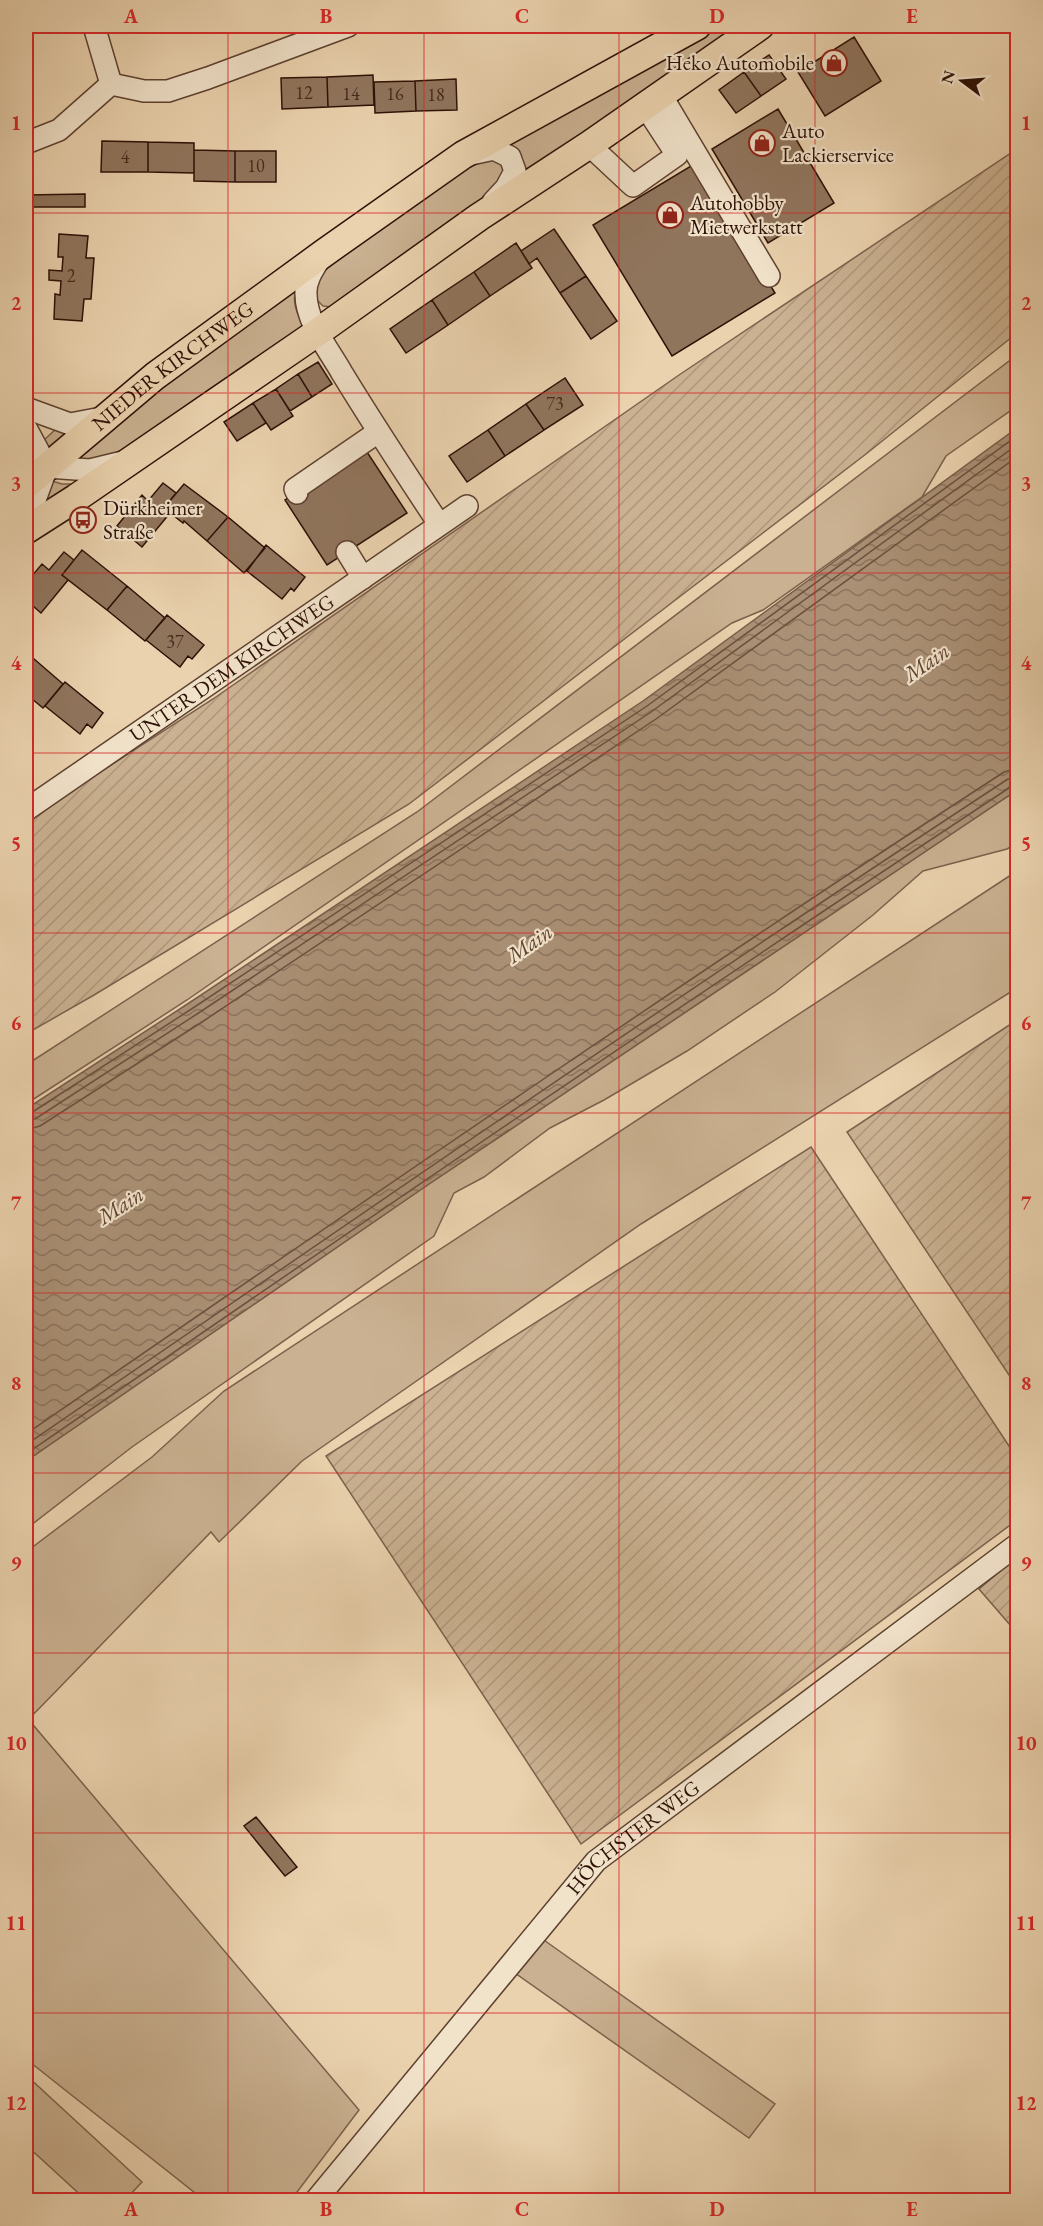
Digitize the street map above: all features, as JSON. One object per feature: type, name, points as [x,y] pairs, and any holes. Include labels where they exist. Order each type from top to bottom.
[{"type":"main road","name":"NIEDER KIRCHWEG","points":[[26,485],[36,461],[108,417],[155,376],[463,155],[698,26]]},
{"type":"main road","name":"NIEDER KIRCHWEG","points":[[26,530],[318,332],[479,217],[589,145],[760,26]]},
{"type":"street","points":[[94,26],[111,84]]},
{"type":"street","points":[[111,84],[144,91],[168,91],[348,26]]},
{"type":"street","points":[[26,143],[59,130],[111,84]]},
{"type":"street","points":[[589,145],[633,186],[677,155],[653,100]]},
{"type":"street","points":[[653,100],[770,276]]},
{"type":"street","name":"NIEDER KIRCHWEG","points":[[463,155],[494,149],[510,157],[515,171],[506,188],[479,217]]},
{"type":"street","name":"NIEDER KIRCHWEG","points":[[318,332],[307,306],[305,292],[310,274],[324,253]]},
{"type":"street","name":"NIEDER KIRCHWEG","points":[[307,306],[317,312],[330,315],[352,307]]},
{"type":"street","points":[[318,332],[378,432],[439,524]]},
{"type":"street","points":[[26,408],[70,424],[108,417]]},
{"type":"street","points":[[26,428],[36,461],[35,500],[26,516]]},
{"type":"street","points":[[297,493],[295,489],[378,432]]},
{"type":"street","points":[[36,461],[90,470],[129,460]]},
{"type":"street","name":"UNTER DEM KIRCHWEG","points":[[26,810],[467,506]]},
{"type":"street","points":[[347,552],[363,578]]},
{"type":"street","name":"HÖCHSTER WEG","points":[[316,2200],[596,1862],[1017,1544]]},
{"type":"shaded area","points":[[717,26],[745,26],[516,186],[501,146]]},
{"type":"shaded area","points":[[1017,149],[1017,333],[866,454],[409,804],[26,1034],[26,820],[213,699],[679,375]]},
{"type":"shaded area","points":[[489,155],[508,170],[489,197],[331,307],[323,306],[316,299],[315,283],[319,274],[465,161]]},
{"type":"shaded area","points":[[297,284],[294,296],[296,308],[307,328],[120,459],[68,465],[129,409]]},
{"type":"shaded area","points":[[1017,355],[1017,406],[946,456],[922,497],[763,610],[732,623],[187,1000],[26,1104],[26,1065],[417,812]]},
{"type":"shaded area","points":[[57,428],[73,431],[52,451],[46,450],[43,441]]},
{"type":"shaded area","points":[[52,481],[73,484],[35,515]]},
{"type":"shaded area","points":[[1017,790],[1017,843],[1007,849],[923,871],[873,915],[775,992],[687,1051],[604,1100],[550,1128],[484,1177],[454,1193],[434,1236],[132,1447],[26,1529],[26,1461],[429,1184]]},
{"type":"shaded area","points":[[1017,871],[1017,988],[641,1224],[302,1461],[219,1542],[211,1532],[26,1722],[26,1552],[152,1457],[224,1391]]},
{"type":"shaded area","points":[[1017,1020],[1017,1387],[847,1132]]},
{"type":"shaded area","points":[[811,1147],[1017,1458],[1017,1520],[581,1844],[326,1456]]},
{"type":"shaded area","points":[[1017,1557],[1017,1633],[979,1589]]},
{"type":"shaded area","points":[[34,1726],[359,2110],[291,2200],[204,2200],[26,2059],[26,1734]]},
{"type":"shaded area","points":[[541,1938],[775,2104],[749,2138],[515,1973]]},
{"type":"shaded area","points":[[26,2075],[142,2182],[125,2200],[86,2200],[26,2145]]},
{"type":"water","name":"Main","points":[[1017,428],[1017,790],[429,1184],[26,1461],[26,1109],[643,701]]},
{"type":"building","points":[[456,26],[502,26],[502,28],[457,32]]},
{"type":"building","points":[[823,26],[840,26],[828,33]]},
{"type":"building","points":[[854,37],[881,81],[825,116],[798,72]]},
{"type":"building","points":[[769,55],[786,79],[761,96],[744,72]]},
{"type":"building","points":[[744,72],[761,96],[736,113],[719,90]]},
{"type":"building","points":[[373,75],[374,105],[328,107],[327,77]]},
{"type":"building","points":[[327,77],[328,107],[282,109],[281,78]]},
{"type":"building","points":[[456,79],[457,110],[416,111],[415,81]]},
{"type":"building","points":[[415,81],[416,111],[375,113],[374,82]]},
{"type":"building","points":[[778,109],[834,203],[768,243],[712,149]]},
{"type":"building","points":[[102,141],[148,142],[148,172],[101,172]]},
{"type":"building","points":[[148,142],[194,143],[194,173],[148,172]]},
{"type":"building","points":[[194,150],[235,151],[235,182],[194,181]]},
{"type":"building","points":[[235,151],[276,151],[276,182],[235,182]]},
{"type":"building","points":[[696,163],[775,293],[672,356],[593,225]]},
{"type":"building","points":[[85,194],[85,207],[26,207],[26,195]]},
{"type":"building","points":[[554,229],[586,276],[560,293],[537,258],[529,264],[521,251]]},
{"type":"building","points":[[59,234],[88,236],[86,258],[94,258],[91,299],[84,299],[82,321],[54,319],[55,294],[60,295],[61,281],[49,280],[49,270],[62,271],[63,257],[58,257]]},
{"type":"building","points":[[516,243],[532,268],[490,296],[474,272]]},
{"type":"building","points":[[474,272],[490,296],[448,325],[432,300]]},
{"type":"building","points":[[586,276],[617,321],[591,339],[560,293]]},
{"type":"building","points":[[432,300],[448,325],[406,353],[390,329]]},
{"type":"building","points":[[318,362],[332,384],[312,397],[298,374]]},
{"type":"building","points":[[298,374],[312,397],[290,411],[276,389]]},
{"type":"building","points":[[565,378],[583,405],[544,430],[526,404]]},
{"type":"building","points":[[276,389],[293,416],[271,430],[253,403]]},
{"type":"building","points":[[253,403],[266,423],[237,441],[224,422]]},
{"type":"building","points":[[526,404],[544,430],[505,456],[488,430]]},
{"type":"building","points":[[488,430],[505,456],[467,482],[449,456]]},
{"type":"building","points":[[365,449],[407,513],[327,565],[285,500]]},
{"type":"building","points":[[163,483],[176,493],[164,508],[170,513],[142,547],[117,526],[142,495],[148,501]]},
{"type":"building","points":[[184,484],[228,517],[207,541],[184,521],[183,523],[164,508]]},
{"type":"building","points":[[228,517],[265,548],[244,573],[207,541]]},
{"type":"building","points":[[266,545],[305,577],[294,591],[291,588],[282,599],[247,571]]},
{"type":"building","points":[[82,550],[127,586],[107,610],[62,575]]},
{"type":"building","points":[[64,552],[74,560],[62,575],[68,580],[41,613],[26,600],[26,583],[42,564],[49,570]]},
{"type":"building","points":[[127,586],[165,618],[145,641],[107,610]]},
{"type":"building","points":[[167,615],[204,645],[192,659],[188,656],[180,667],[146,640]]},
{"type":"building","points":[[26,652],[63,684],[43,708],[26,694]]},
{"type":"building","points":[[65,682],[103,713],[92,728],[87,724],[80,734],[45,706]]},
{"type":"building","points":[[256,1817],[297,1867],[285,1876],[244,1826]]},
{"type":"place","name":"Heko Automobile","points":[[834,63]]},
{"type":"place","name":"Auto Lackierservice","points":[[762,143]]},
{"type":"place","name":"Autohobby Mietwerkstatt","points":[[670,215]]},
{"type":"place","name":"Dürkheimer Straße","points":[[83,520]]}]
